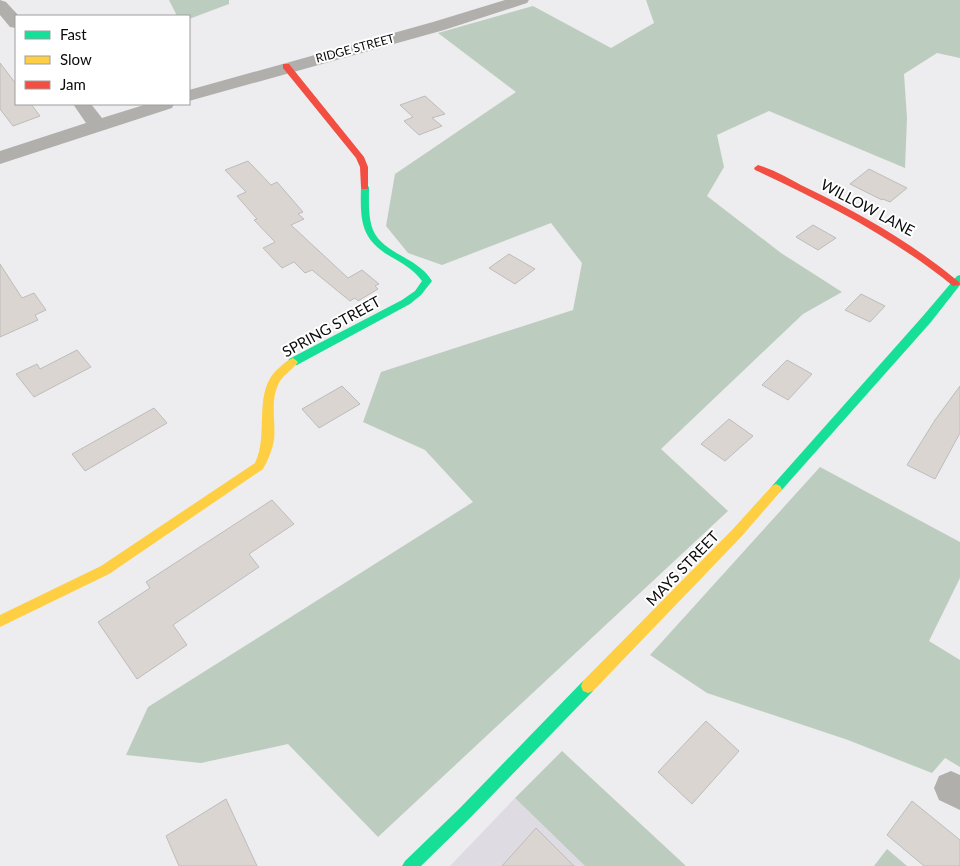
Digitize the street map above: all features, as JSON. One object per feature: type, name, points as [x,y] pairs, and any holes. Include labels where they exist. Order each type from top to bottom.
[{"type":"street","name":"RIDGE STREET","points":[[190,96],[286,66],[443,24],[521,0]]},
{"type":"street","points":[[0,5],[15,23]]},
{"type":"street","name":"SPRING STREET","points":[[0,621],[105,570],[259,466],[264,461],[269,449],[266,398],[273,382],[285,368],[324,344],[405,303],[423,289],[427,281],[425,274],[418,268],[389,254],[372,239],[368,227],[364,197],[364,164],[360,156],[286,66]]},
{"type":"street","points":[[83,105],[98,126]]},
{"type":"street","points":[[0,158],[162,105]]},
{"type":"street","name":"WILLOW LANE","points":[[758,168],[880,229],[958,281]]},
{"type":"street","name":"MAYS STREET","points":[[410,866],[472,806],[737,533],[958,281]]},
{"type":"shaded area","points":[[515,798],[585,866],[450,866]]},
{"type":"green space","points":[[169,0],[229,0],[229,4],[190,19],[190,15],[176,15]]},
{"type":"green space","points":[[646,0],[960,0],[960,58],[937,53],[904,74],[907,118],[905,168],[769,111],[717,135],[724,167],[707,196],[781,253],[842,292],[803,314],[661,449],[728,511],[378,837],[288,744],[201,763],[126,755],[148,707],[473,502],[425,450],[363,422],[381,372],[573,310],[582,263],[551,223],[442,265],[408,253],[386,226],[395,174],[516,92],[438,33],[533,6],[611,48],[654,23]]},
{"type":"green space","points":[[820,467],[960,542],[960,578],[929,641],[960,660],[960,767],[945,758],[932,773],[848,740],[707,693],[650,655]]},
{"type":"green space","points":[[562,751],[686,866],[585,866],[515,798]]},
{"type":"green space","points":[[887,849],[907,866],[874,866]]},
{"type":"building","points":[[0,63],[15,83],[15,105],[32,105],[40,116],[13,126],[0,109]]},
{"type":"building","points":[[425,96],[445,114],[432,118],[442,126],[419,135],[404,121],[413,117],[400,105]]},
{"type":"building","points":[[248,161],[271,185],[277,182],[303,212],[298,214],[304,219],[291,225],[348,278],[362,270],[379,284],[375,286],[378,289],[358,301],[355,298],[350,301],[312,270],[305,273],[294,262],[282,268],[263,248],[275,242],[254,220],[257,219],[237,196],[246,192],[225,170]]},
{"type":"building","points":[[869,169],[907,188],[890,202],[850,184]]},
{"type":"building","points":[[813,225],[836,238],[818,250],[796,237]]},
{"type":"building","points":[[509,254],[535,269],[515,284],[489,268]]},
{"type":"building","points":[[0,264],[22,298],[34,293],[46,310],[35,315],[38,320],[0,337]]},
{"type":"building","points":[[861,294],[885,306],[870,322],[845,310]]},
{"type":"building","points":[[77,350],[91,367],[34,397],[16,374],[37,364],[40,369]]},
{"type":"building","points":[[787,360],[812,374],[788,400],[762,385]]},
{"type":"building","points":[[342,386],[360,404],[319,428],[302,409]]},
{"type":"building","points":[[960,386],[960,433],[935,479],[907,465],[935,420]]},
{"type":"building","points":[[154,408],[167,423],[85,471],[72,454]]},
{"type":"building","points":[[729,419],[753,436],[725,461],[701,444]]},
{"type":"building","points":[[272,500],[294,524],[249,554],[259,567],[173,625],[187,645],[137,679],[98,622],[150,588],[146,582]]},
{"type":"building","points":[[706,721],[739,751],[692,804],[658,772]]},
{"type":"building","points":[[226,799],[257,866],[179,866],[166,836]]},
{"type":"building","points":[[912,801],[960,840],[960,866],[924,866],[887,835]]},
{"type":"building","points":[[536,828],[574,866],[502,866]]},
{"type":"traffic: fast","points":[[293,362],[406,302],[418,293],[427,281],[423,274],[408,262],[381,246],[369,232],[365,213],[365,187]]},
{"type":"traffic: fast","points":[[776,489],[927,319],[960,278]]},
{"type":"traffic: fast","points":[[410,866],[465,813],[588,686]]},
{"type":"traffic: slow","points":[[0,621],[105,570],[259,466],[266,453],[269,398],[272,385],[280,373],[293,362]]},
{"type":"traffic: slow","points":[[588,686],[737,533],[776,489]]},
{"type":"traffic: jam","points":[[286,66],[360,157],[364,167],[365,187]]},
{"type":"traffic: jam","points":[[758,168],[836,205],[886,233],[933,265],[956,284]]}]
